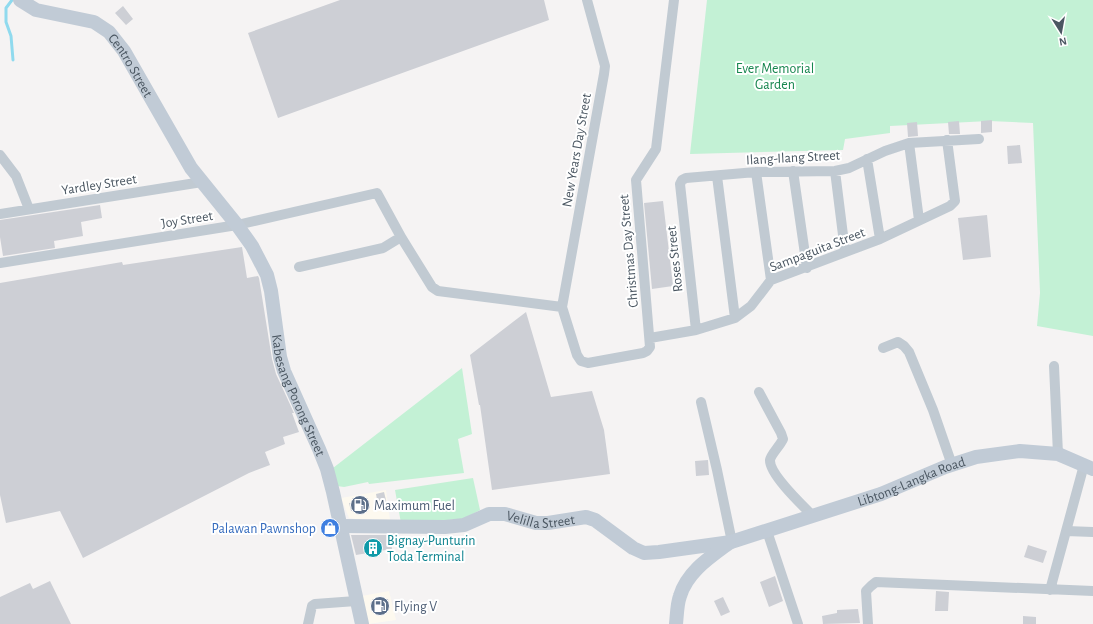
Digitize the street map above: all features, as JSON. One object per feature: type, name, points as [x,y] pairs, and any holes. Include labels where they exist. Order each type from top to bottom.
[{"type":"main road","name":"Centro Street","points":[[24,3],[36,10],[94,22],[109,32],[124,51],[191,168],[202,182]]},
{"type":"main road","name":"Kabesang Porong Street","points":[[202,182],[252,246],[267,275],[271,290],[280,357],[284,371],[327,469],[342,526],[356,601],[362,624]]},
{"type":"main road","name":"Libtong-Langka Road","points":[[731,542],[881,494],[952,465],[976,457],[1020,451],[1058,454],[1089,467]]},
{"type":"main road","name":"Velilla Street","points":[[342,526],[445,527],[464,525],[490,514],[505,514],[536,524],[586,517],[595,520],[633,548],[644,553],[731,542]]},
{"type":"main road","points":[[676,624],[679,596],[685,583],[705,561],[731,542]]},
{"type":"street","name":"New Years Day Street","points":[[562,307],[605,66],[587,0]]},
{"type":"street","name":"Christmas Day Street","points":[[650,338],[636,180],[656,150],[674,0]]},
{"type":"street","name":"Ilang-Ilang Street","points":[[680,184],[682,180],[686,178],[756,172],[835,171],[849,168],[885,151],[908,143],[979,139]]},
{"type":"street","name":"Sampaguita Street","points":[[650,338],[696,330],[735,318],[751,306],[770,280],[807,268],[845,251],[880,239],[950,206],[955,201],[947,140]]},
{"type":"street","points":[[908,143],[919,220]]},
{"type":"street","points":[[0,155],[16,176],[29,209]]},
{"type":"street","points":[[867,159],[880,239]]},
{"type":"street","points":[[793,171],[807,268]]},
{"type":"street","points":[[835,171],[845,251]]},
{"type":"street","points":[[756,172],[770,280]]},
{"type":"street","points":[[717,176],[735,318]]},
{"type":"street","name":"Yardley Street","points":[[0,214],[202,182]]},
{"type":"street","name":"Roses Street","points":[[680,184],[696,330]]},
{"type":"street","name":"Joy Street","points":[[0,263],[237,225],[376,193],[401,237]]},
{"type":"street","points":[[299,267],[383,248],[401,237],[432,287],[438,291],[562,307],[577,356],[581,362],[588,363],[643,353],[650,347],[650,338]]},
{"type":"street","points":[[883,348],[898,342],[902,344],[909,352],[933,410],[952,465]]},
{"type":"street","points":[[1054,366],[1058,454]]},
{"type":"street","points":[[759,392],[781,433],[783,440],[770,459],[770,465],[773,471],[797,500],[814,516]]},
{"type":"street","points":[[701,402],[717,470],[731,542]]},
{"type":"street","points":[[1050,590],[1066,531],[1089,467]]},
{"type":"street","points":[[767,531],[798,624]]},
{"type":"street","points":[[1066,531],[1093,532]]},
{"type":"street","points":[[868,624],[866,591],[876,582],[1093,591]]},
{"type":"street","points":[[308,624],[312,606],[315,604],[356,601]]},
{"type":"shaded area","points":[[386,490],[390,520],[349,518],[341,498]]},
{"type":"shaded area","points":[[389,591],[396,620],[368,624],[362,596]]},
{"type":"green space","name":"Ever Memorial Garden","points":[[707,0],[1093,0],[1093,336],[1037,326],[1040,293],[1033,123],[989,121],[890,126],[890,133],[845,139],[843,150],[690,154]]},
{"type":"green space","points":[[462,368],[472,434],[458,439],[464,473],[369,484],[368,482],[344,487],[337,486],[333,468]]},
{"type":"green space","points":[[473,478],[480,510],[463,519],[401,523],[395,490]]},
{"type":"building","points":[[340,0],[544,0],[549,20],[278,118],[248,33]]},
{"type":"building","points":[[123,6],[133,19],[126,25],[115,13]]},
{"type":"building","points":[[992,120],[992,132],[981,133],[981,121]]},
{"type":"building","points":[[959,121],[960,134],[949,134],[948,122]]},
{"type":"building","points":[[917,122],[918,136],[908,137],[907,123]]},
{"type":"building","points":[[1020,145],[1022,163],[1008,164],[1007,146]]},
{"type":"building","points":[[663,201],[673,286],[652,289],[644,203]]},
{"type":"building","points":[[100,205],[102,218],[81,222],[83,236],[54,241],[55,248],[3,256],[0,237],[0,220]]},
{"type":"building","points":[[987,215],[991,257],[963,260],[958,218]]},
{"type":"building","points":[[242,247],[247,278],[258,276],[259,278],[272,359],[276,374],[294,413],[292,413],[299,432],[283,437],[285,444],[265,452],[270,465],[249,473],[83,558],[60,511],[6,523],[0,495],[0,283],[122,262],[123,265]]},
{"type":"building","points":[[526,312],[551,397],[592,391],[604,430],[610,474],[492,490],[480,405],[470,355]]},
{"type":"building","points":[[708,460],[709,475],[696,476],[695,461]]},
{"type":"building","points":[[384,492],[387,504],[378,505],[376,494]]},
{"type":"building","name":"Maximum Fuel","points":[[369,500],[370,508],[351,511],[349,503]]},
{"type":"building","points":[[351,535],[390,535],[392,549],[356,555]]},
{"type":"building","points":[[1028,545],[1047,551],[1043,563],[1024,557]]},
{"type":"building","points":[[775,576],[783,601],[769,607],[760,582]]},
{"type":"building","points":[[50,581],[71,624],[0,624],[0,597],[30,583],[33,589]]},
{"type":"building","points":[[936,591],[949,592],[948,611],[935,611]]},
{"type":"building","points":[[723,597],[730,612],[721,616],[714,601]]},
{"type":"building","name":"Flying V","points":[[388,599],[390,608],[372,612],[370,603]]},
{"type":"building","points":[[858,609],[860,623],[823,624],[822,616],[837,613],[837,610]]},
{"type":"building","points":[[1023,616],[1036,617],[1036,624],[1023,624]]},
{"type":"waterway","points":[[12,0],[6,8],[6,22],[11,36],[13,60]]},
{"type":"place","name":"Maximum Fuel","points":[[360,505]]},
{"type":"place","name":"Palawan Pawnshop","points":[[330,528]]},
{"type":"place","name":"Bignay-Punturin Toda Terminal","points":[[373,548]]},
{"type":"place","name":"Flying V","points":[[380,606]]}]
